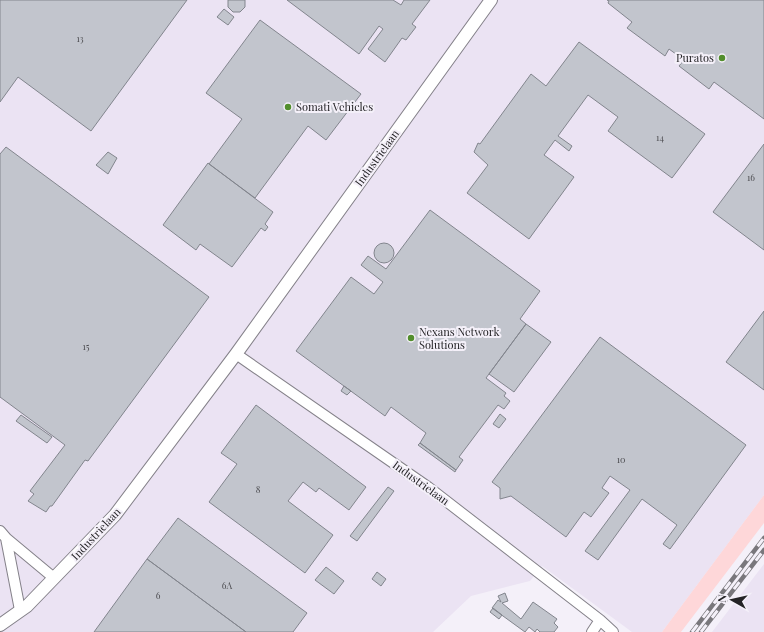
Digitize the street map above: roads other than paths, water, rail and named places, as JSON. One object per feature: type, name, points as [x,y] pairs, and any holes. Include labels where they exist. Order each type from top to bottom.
[{"type":"street","name":"Industrielaan","points":[[0,625],[20,610],[54,578],[115,515],[236,354],[491,0]]},
{"type":"street","name":"Industrielaan","points":[[236,354],[428,487],[600,620],[613,632]]},
{"type":"street","points":[[3,534],[54,578]]},
{"type":"street","points":[[3,534],[20,610]]},
{"type":"street","points":[[592,632],[600,620]]},
{"type":"railway","points":[[692,632],[764,538]]},
{"type":"railway","points":[[701,632],[764,550]]},
{"type":"place","name":"Puratos","points":[[722,58]]},
{"type":"place","name":"Somati Vehicles","points":[[288,107]]},
{"type":"place","name":"Nexans Network Solutions","points":[[411,338]]}]
